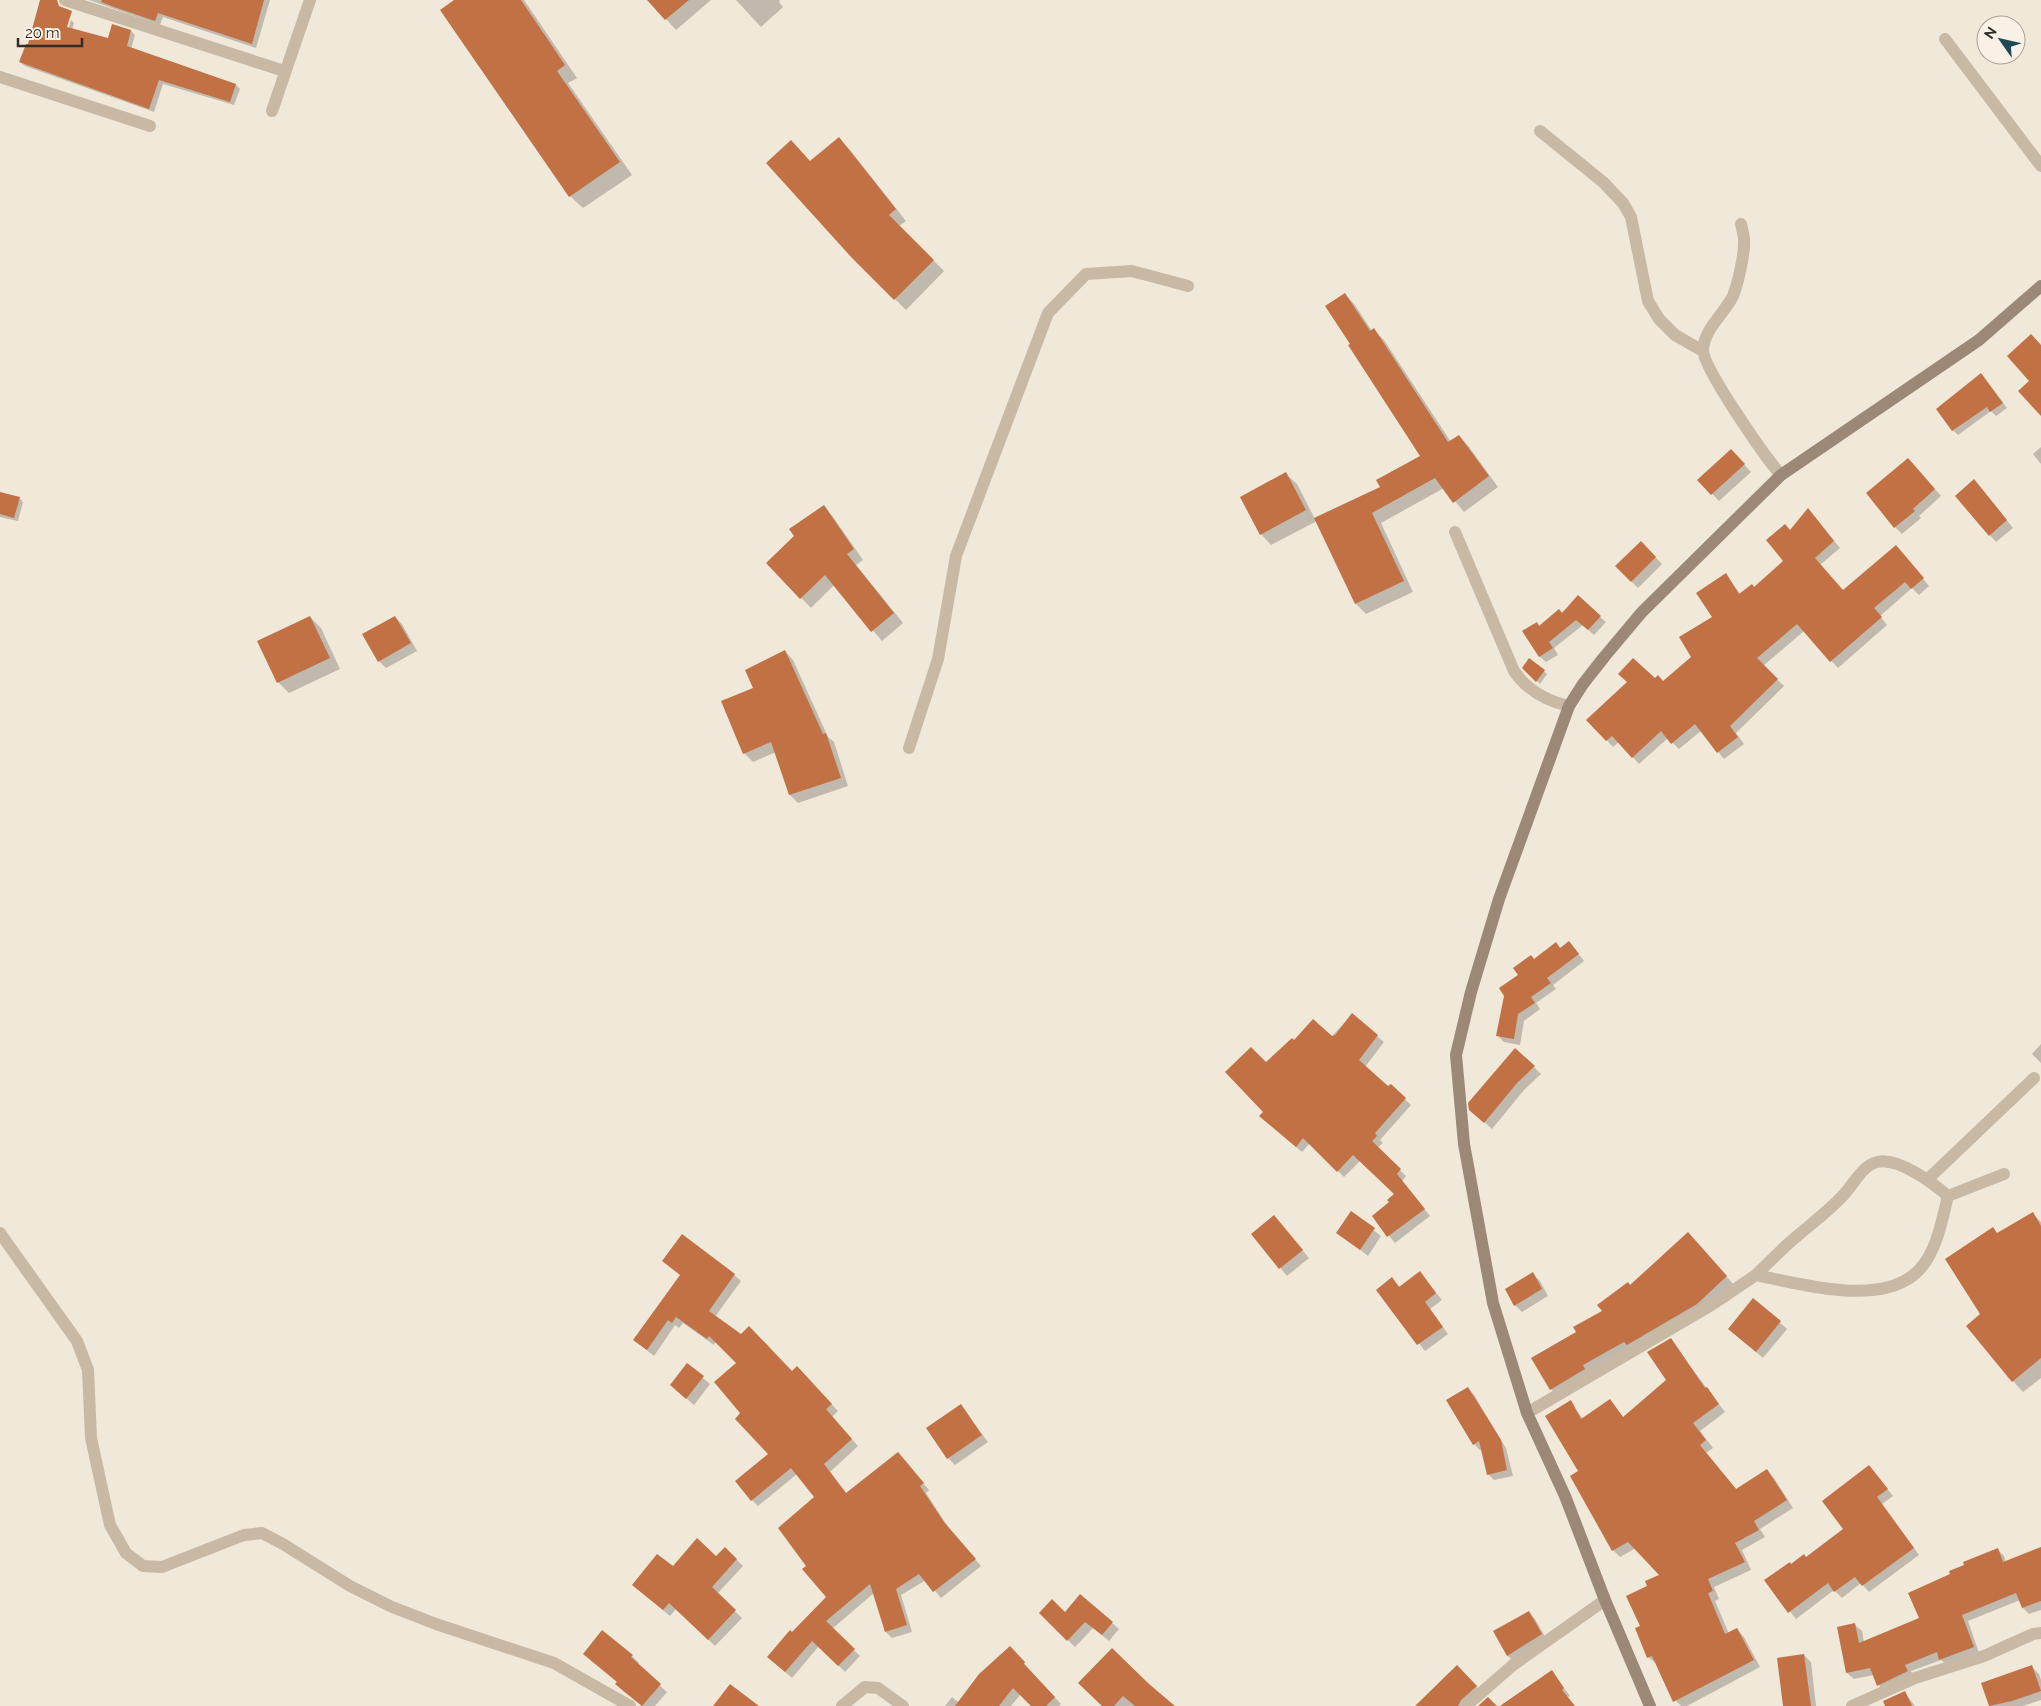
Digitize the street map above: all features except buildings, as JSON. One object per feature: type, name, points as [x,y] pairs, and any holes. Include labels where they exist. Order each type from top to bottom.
[{"type":"street","points":[[65,0],[284,71]]},
{"type":"street","points":[[272,111],[284,71],[310,0]]},
{"type":"street","points":[[1944,39],[2041,166]]},
{"type":"street","points":[[0,77],[150,126]]},
{"type":"street","points":[[1540,131],[1603,182],[1623,203],[1631,217],[1648,301],[1660,319],[1675,334],[1703,351]]},
{"type":"street","points":[[1741,224],[1745,240],[1733,296],[1706,336],[1703,351],[1706,362],[1735,410],[1766,458],[1781,475]]},
{"type":"street","points":[[909,748],[938,659],[956,556],[1048,313],[1086,274],[1132,271],[1188,286]]},
{"type":"street","points":[[1650,1706],[1605,1600],[1565,1496],[1527,1413],[1493,1304],[1464,1144],[1456,1055],[1471,992],[1499,899],[1570,706],[1594,670],[1642,612],[1781,475],[1979,340],[2041,286]]},
{"type":"street","points":[[1455,532],[1507,660],[1524,685],[1549,700],[1570,706]]},
{"type":"street","points":[[1928,1179],[2034,1078]]},
{"type":"street","points":[[1527,1413],[1713,1304],[1756,1275],[1789,1243],[1836,1204],[1869,1166],[1878,1162],[1888,1162],[1928,1179],[1948,1196]]},
{"type":"street","points":[[1948,1196],[2004,1174]]},
{"type":"street","points":[[1756,1275],[1827,1290],[1874,1290],[1901,1282],[1912,1277],[1929,1255],[1938,1237],[1948,1196]]},
{"type":"street","points":[[0,1233],[77,1341],[88,1370],[91,1438],[110,1525],[126,1552],[143,1566],[162,1567],[244,1535],[262,1533],[350,1586],[392,1607],[554,1663],[630,1706]]},
{"type":"street","points":[[1466,1706],[1513,1665],[1605,1600]]},
{"type":"street","points":[[1852,1706],[1915,1678],[1984,1656],[2033,1634],[2041,1633]]},
{"type":"street","points":[[842,1706],[865,1687],[878,1688],[903,1706]]}]
